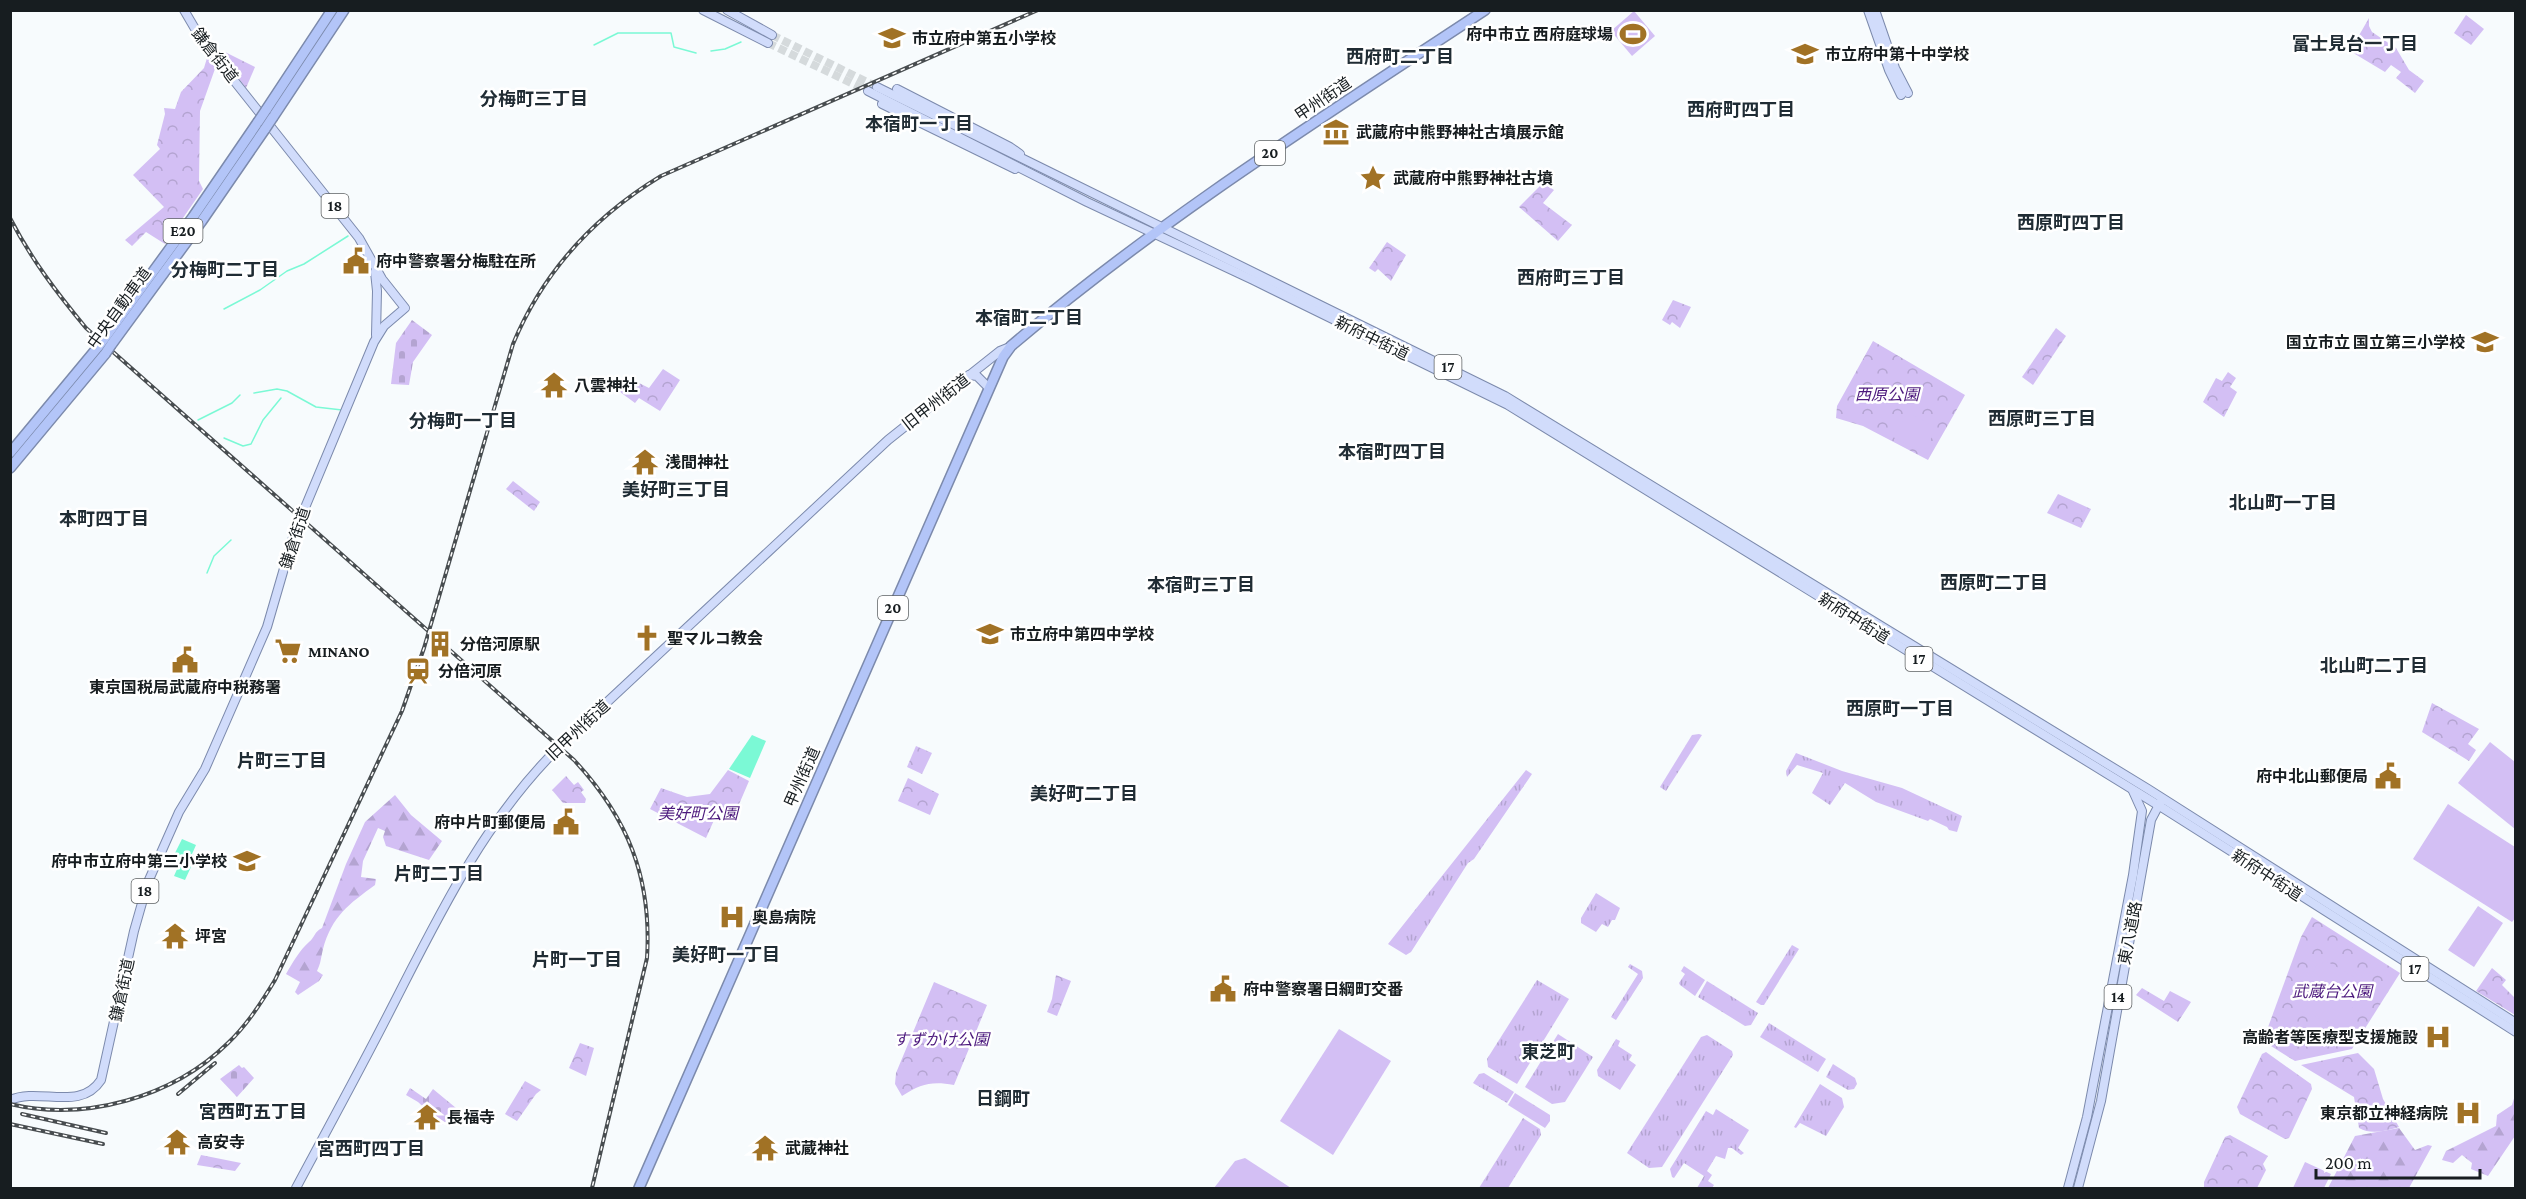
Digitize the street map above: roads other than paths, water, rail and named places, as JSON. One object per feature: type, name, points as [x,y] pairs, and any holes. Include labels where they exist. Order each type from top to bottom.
[{"type":"highway","name":"中央自動車道","points":[[10,453],[104,339],[186,227],[332,10]]},
{"type":"highway","name":"中央自動車道","points":[[10,468],[105,354],[201,222],[344,10]]},
{"type":"highway","name":"甲州街道","points":[[1163,226],[1485,10]]},
{"type":"highway","name":"20","points":[[1014,344],[1163,226]]},
{"type":"highway","name":"甲州街道","points":[[639,1188],[993,378],[1003,357],[1014,344]]},
{"type":"main road","name":"鎌倉街道","points":[[10,1100],[27,1096],[78,1097],[98,1086],[104,1075],[134,931],[148,882],[179,812],[205,769],[267,627],[298,524],[376,336],[392,318],[405,308],[374,266],[359,238],[201,39],[184,10]]},
{"type":"main road","points":[[703,10],[770,39],[727,10]]},
{"type":"main road","points":[[1868,10],[1889,70],[1905,94],[1875,10]]},
{"type":"main road","points":[[877,87],[1163,226]]},
{"type":"main road","points":[[897,89],[1010,147],[1028,160]]},
{"type":"main road","points":[[868,91],[1153,233]]},
{"type":"main road","points":[[882,104],[1012,168],[1045,180]]},
{"type":"main road","name":"新府中街道","points":[[1163,226],[1504,396],[1977,684],[2516,1032]]},
{"type":"main road","name":"新府中街道","points":[[1153,233],[1499,400],[2516,1023]]},
{"type":"main road","name":"18","points":[[374,266],[378,291],[376,336]]},
{"type":"main road","name":"旧甲州街道","points":[[296,1188],[444,903],[499,815],[529,779],[575,731],[888,440],[1000,351],[1014,344]]},
{"type":"main road","points":[[969,375],[977,376],[989,388]]},
{"type":"main road","points":[[1908,643],[1938,666],[1930,666]]},
{"type":"main road","points":[[1977,684],[1970,685],[1998,707]]},
{"type":"main road","name":"東八道路","points":[[2069,1186],[2090,1103],[2133,875],[2142,811],[2132,789]]},
{"type":"main road","name":"東八道路","points":[[2133,875],[2137,865],[2144,819],[2158,802]]},
{"type":"main road","name":"東八道路","points":[[2078,1188],[2092,1138],[2151,820],[2158,802]]},
{"type":"main road","points":[[2090,1103],[2092,1107],[2095,1107],[2108,1057]]},
{"type":"main road","points":[[2069,1186],[2086,1136],[2091,1134],[2092,1138]]},
{"type":"waterway","points":[[594,45],[618,33],[671,33],[674,47],[696,53]]},
{"type":"waterway","points":[[711,51],[725,49],[741,42]]},
{"type":"waterway","points":[[224,309],[260,290],[287,271],[304,264],[348,236]]},
{"type":"waterway","points":[[254,393],[277,389],[287,391],[316,407],[342,410]]},
{"type":"waterway","points":[[198,420],[232,403],[240,395]]},
{"type":"waterway","points":[[224,438],[243,446],[251,444],[263,420],[281,398]]},
{"type":"waterway","points":[[207,573],[214,556],[231,540]]},
{"type":"tunnel","points":[[772,35],[877,87]]},
{"type":"tunnel","points":[[768,43],[868,91]]},
{"type":"railway","points":[[10,1104],[39,1109],[68,1110],[98,1107],[155,1091],[206,1062],[235,1036],[259,1005],[275,980],[402,711],[424,648],[513,344],[540,293],[574,248],[614,209],[661,176],[1038,10]]},
{"type":"railway","points":[[10,218],[45,275],[86,328],[574,760],[609,804],[633,851],[640,875],[648,929],[647,958],[592,1188]]},
{"type":"railway","points":[[178,1094],[215,1063]]},
{"type":"railway","points":[[22,1114],[106,1133]]},
{"type":"railway","points":[[10,1124],[103,1144]]},
{"type":"place","name":"府中市立 西府庭球場","points":[[1633,34]]},
{"type":"place","name":"市立府中第五小学校","points":[[892,38]]},
{"type":"place","name":"市立府中第十中学校","points":[[1805,54]]},
{"type":"place","name":"武蔵府中熊野神社古墳展示館","points":[[1336,132]]},
{"type":"place","name":"武蔵府中熊野神社古墳","points":[[1373,178]]},
{"type":"place","name":"府中警察署分梅駐在所","points":[[356,261]]},
{"type":"place","name":"国立市立 国立第三小学校","points":[[2485,342]]},
{"type":"place","name":"八雲神社","points":[[554,385]]},
{"type":"place","name":"浅間神社","points":[[645,462]]},
{"type":"place","name":"市立府中第四中学校","points":[[990,634]]},
{"type":"place","name":"聖マルコ教会","points":[[647,638]]},
{"type":"place","name":"分倍河原駅","points":[[440,644]]},
{"type":"place","name":"MINANO","points":[[288,651]]},
{"type":"place","name":"東京国税局武蔵府中税務署","points":[[185,660]]},
{"type":"place","name":"分倍河原","points":[[418,671]]},
{"type":"place","name":"府中北山郵便局","points":[[2388,776]]},
{"type":"place","name":"府中片町郵便局","points":[[566,822]]},
{"type":"place","name":"府中市立府中第三小学校","points":[[247,861]]},
{"type":"place","name":"奥島病院","points":[[732,917]]},
{"type":"place","name":"坪宮","points":[[175,936]]},
{"type":"place","name":"府中警察署日綱町交番","points":[[1223,989]]},
{"type":"place","name":"高齢者等医療型支援施設","points":[[2438,1037]]},
{"type":"place","name":"東京都立神経病院","points":[[2468,1113]]},
{"type":"place","name":"長福寺","points":[[427,1117]]},
{"type":"place","name":"高安寺","points":[[177,1142]]},
{"type":"place","name":"武蔵神社","points":[[765,1148]]},
{"type":"district","name":"富士見台一丁目","points":[[2355,44]]},
{"type":"district","name":"西府町二丁目","points":[[1400,57]]},
{"type":"district","name":"分梅町三丁目","points":[[534,99]]},
{"type":"district","name":"西府町四丁目","points":[[1741,110]]},
{"type":"district","name":"本宿町一丁目","points":[[919,124]]},
{"type":"district","name":"西原町四丁目","points":[[2071,223]]},
{"type":"district","name":"分梅町二丁目","points":[[225,270]]},
{"type":"district","name":"西府町三丁目","points":[[1571,278]]},
{"type":"district","name":"本宿町二丁目","points":[[1029,318]]},
{"type":"district","name":"西原町三丁目","points":[[2042,419]]},
{"type":"district","name":"分梅町一丁目","points":[[463,421]]},
{"type":"district","name":"本宿町四丁目","points":[[1392,452]]},
{"type":"district","name":"美好町三丁目","points":[[676,490]]},
{"type":"district","name":"北山町一丁目","points":[[2283,503]]},
{"type":"district","name":"本町四丁目","points":[[104,519]]},
{"type":"district","name":"西原町二丁目","points":[[1994,583]]},
{"type":"district","name":"本宿町三丁目","points":[[1201,585]]},
{"type":"district","name":"北山町二丁目","points":[[2374,666]]},
{"type":"district","name":"西原町一丁目","points":[[1900,709]]},
{"type":"district","name":"片町三丁目","points":[[282,761]]},
{"type":"district","name":"美好町二丁目","points":[[1084,794]]},
{"type":"district","name":"片町二丁目","points":[[439,874]]},
{"type":"district","name":"美好町一丁目","points":[[726,955]]},
{"type":"district","name":"片町一丁目","points":[[577,960]]},
{"type":"district","name":"東芝町","points":[[1548,1052]]},
{"type":"district","name":"日鋼町","points":[[1003,1099]]},
{"type":"district","name":"宮西町五丁目","points":[[253,1112]]},
{"type":"district","name":"宮西町四丁目","points":[[371,1149]]},
{"type":"park label","name":"西原公園","points":[[1887,394]]},
{"type":"park label","name":"美好町公園","points":[[698,813]]},
{"type":"park label","name":"武蔵台公園","points":[[2332,991]]},
{"type":"park label","name":"すずかけ公園","points":[[941,1039]]}]
